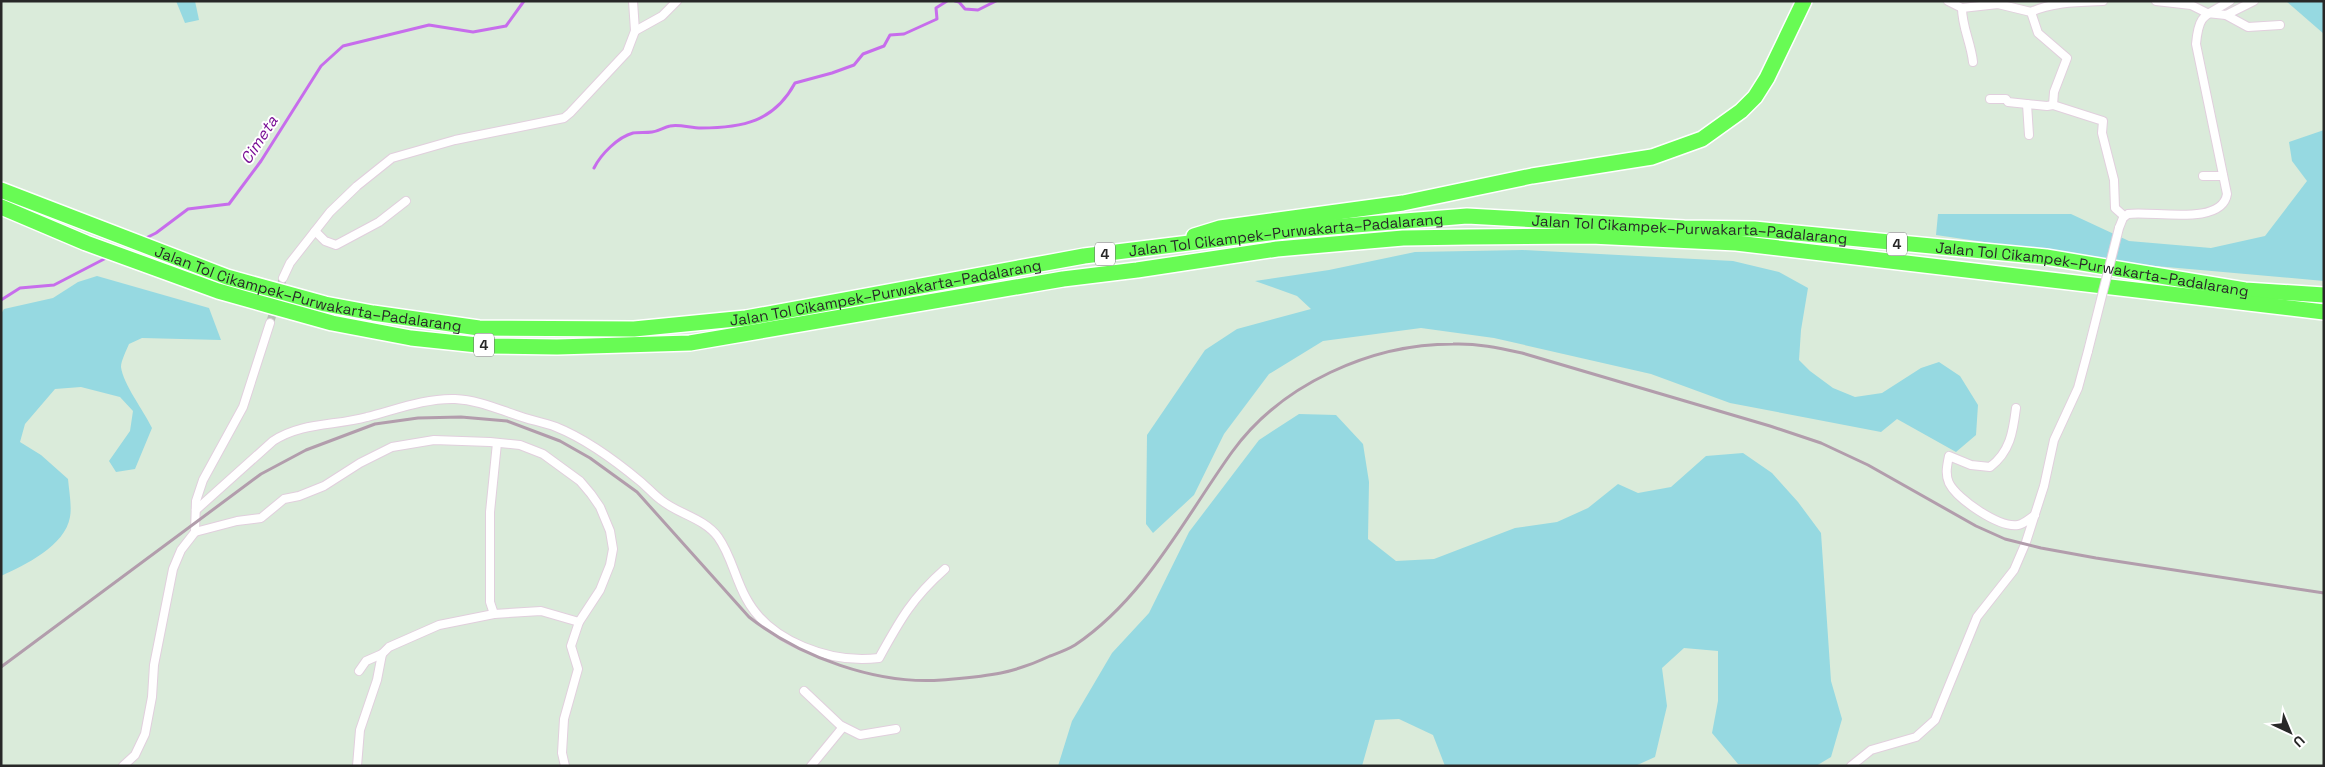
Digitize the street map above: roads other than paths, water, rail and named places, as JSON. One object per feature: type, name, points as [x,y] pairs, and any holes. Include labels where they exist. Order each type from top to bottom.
[{"type":"highway","points":[[1163,247],[1220,228],[1403,203],[1532,176],[1652,157],[1702,140],[1741,111],[1755,96],[1767,78],[1804,1]]},
{"type":"highway","name":"Jalan Tol Cikampek–Purwakarta–Padalarang","points":[[1,190],[227,277],[325,304],[373,313],[479,328],[634,328],[746,318],[1084,256],[1294,230],[1468,216],[1754,230],[2046,258],[2245,290],[2324,295]]},
{"type":"highway","name":"Jalan Tol Cikampek–Purwakarta–Padalarang","points":[[1,208],[86,243],[218,291],[332,324],[412,338],[487,346],[557,347],[690,343],[1063,279],[1137,270],[1277,248],[1403,238],[1538,236],[1736,243],[2299,311],[2324,312]]},
{"type":"street","points":[[283,278],[290,263],[340,201],[392,158],[455,140],[564,118],[578,107],[627,52],[635,32],[633,1]]},
{"type":"street","points":[[635,32],[658,19],[677,1]]},
{"type":"street","points":[[1948,1],[1962,8],[1998,4],[2030,12],[2040,8],[2078,2],[2103,1]]},
{"type":"street","points":[[2156,1],[2191,5],[2207,13],[2226,15],[2248,27],[2280,25]]},
{"type":"street","points":[[1851,766],[1871,750],[1916,737],[1935,720],[1977,617],[2014,570],[2044,486],[2054,440],[2078,388],[2118,228],[2124,216],[2136,213],[2196,214],[2212,212],[2222,205],[2226,198],[2196,44],[2198,26],[2207,13],[2230,1]]},
{"type":"street","points":[[2226,15],[2254,1]]},
{"type":"street","points":[[1962,8],[1962,22],[1971,45],[1973,62]]},
{"type":"street","points":[[2030,12],[2038,33],[2067,58],[2054,92],[2053,105]]},
{"type":"street","points":[[1990,99],[2006,99],[2008,102],[2047,106],[2053,105],[2103,121],[2102,133],[2114,180],[2115,208],[2124,216]]},
{"type":"street","points":[[2027,104],[2029,135]]},
{"type":"street","points":[[2202,176],[2223,176]]},
{"type":"street","points":[[315,232],[325,241],[336,245],[379,222],[406,201]]},
{"type":"street","points":[[124,766],[135,756],[145,734],[151,704],[154,665],[173,569],[177,557],[195,532],[196,501],[203,480],[243,407],[270,324]]},
{"type":"street","points":[[196,510],[272,441],[284,433],[321,424],[352,421],[421,402],[454,399],[491,405],[557,428],[611,460],[641,482],[662,501],[710,529],[717,536],[731,560],[739,584],[757,615],[783,636],[811,649],[843,659],[862,660],[879,658],[904,612],[923,589],[945,569]]},
{"type":"street","points":[[2016,408],[2011,437],[2003,456],[1990,467],[1971,465],[1949,456],[1946,470],[1950,484],[1965,501],[1995,520],[2008,525],[2020,524],[2035,515]]},
{"type":"street","points":[[195,532],[237,521],[261,518],[284,499],[299,496],[324,486],[360,463],[392,447],[434,440],[520,445],[543,454],[580,481],[600,507],[610,531],[613,549],[610,565],[600,590],[579,622],[571,646],[578,669],[578,676],[564,719],[562,753],[565,766]]},
{"type":"street","points":[[494,614],[490,602],[490,512],[497,443]]},
{"type":"street","points":[[359,671],[366,661],[382,654],[389,647],[423,631],[494,614],[541,611],[579,622]]},
{"type":"street","points":[[357,766],[360,730],[377,680],[382,654]]},
{"type":"street","points":[[804,691],[843,727],[860,735],[896,729]]},
{"type":"street","points":[[811,766],[843,727]]},
{"type":"waterway","name":"Cimeta","points":[[142,240],[156,233],[188,209],[229,204],[261,161],[321,66],[343,46],[429,25],[473,32],[506,26],[524,1]]},
{"type":"waterway","points":[[594,168],[610,147],[633,133],[652,132],[674,126],[716,128],[756,120],[777,106],[787,96],[795,83],[854,65],[863,54],[884,46],[890,35],[904,34],[937,19],[936,8],[947,1]]},
{"type":"waterway","points":[[955,1],[959,2],[965,9],[978,10],[996,1]]},
{"type":"waterway","name":"Cimeta","points":[[1,300],[20,288],[54,285],[108,257]]},
{"type":"tunnel","points":[[270,323],[283,278]]},
{"type":"railway","points":[[1,667],[261,474],[306,450],[375,424],[418,418],[461,417],[507,421],[560,441],[590,458],[637,492],[749,617],[769,631],[815,656],[866,673],[892,678],[942,680],[998,674],[1066,650],[1100,626],[1143,581],[1162,556],[1232,452],[1252,428],[1276,406],[1330,372],[1360,360],[1391,351],[1453,344],[1479,345],[1522,353],[1770,426],[1821,443],[1868,465],[1976,526],[2005,539],[2096,558],[2324,593]]}]
